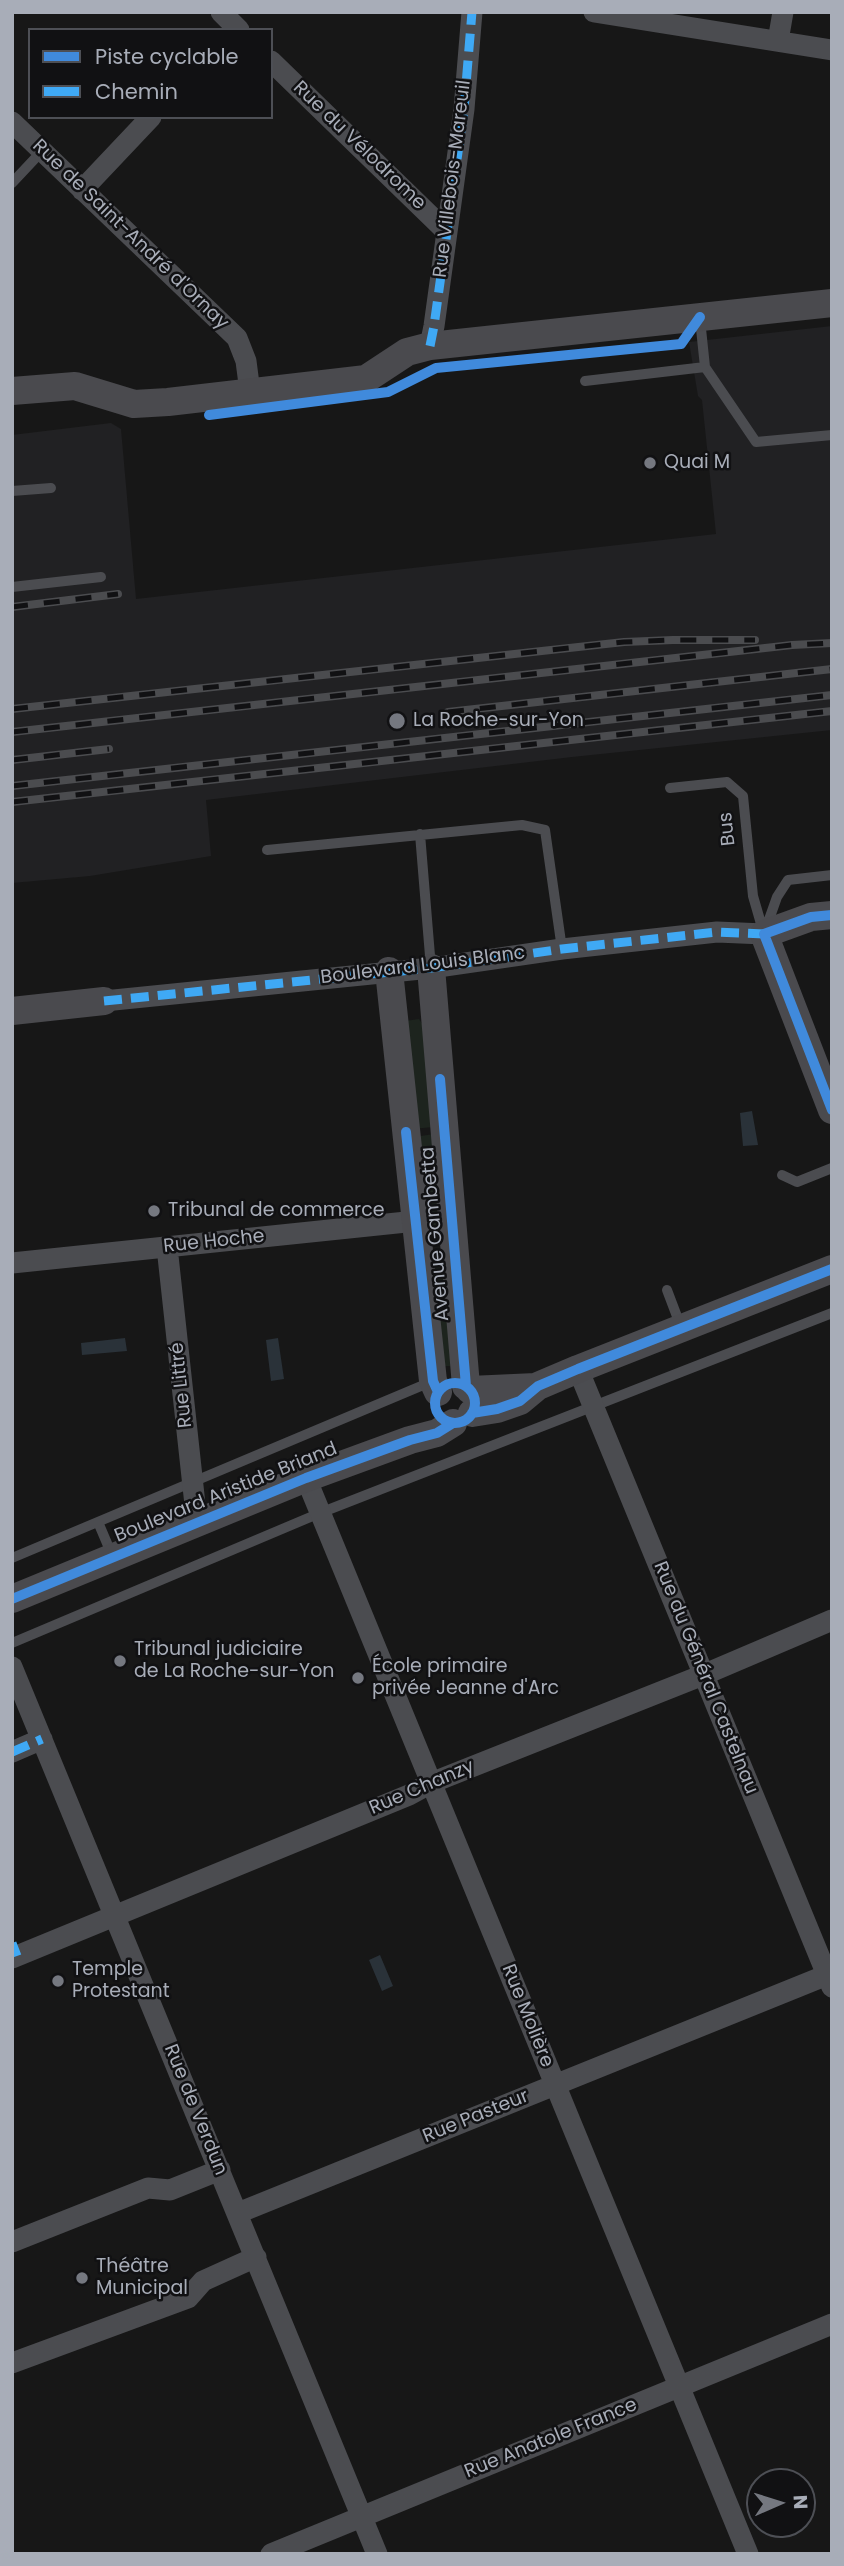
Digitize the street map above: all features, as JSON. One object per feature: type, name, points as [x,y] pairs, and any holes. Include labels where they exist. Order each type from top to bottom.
[{"type":"street","name":"Rue Villebois-Mareuil","points":[[429,346],[435,326],[464,109],[472,12]]},
{"type":"street","points":[[594,12],[832,50]]},
{"type":"street","points":[[778,41],[783,12]]},
{"type":"street","name":"Rue du Vélodrome","points":[[273,63],[446,232]]},
{"type":"street","points":[[82,190],[149,119]]},
{"type":"street","name":"Rue de Saint-André d'Ornay","points":[[12,122],[237,338],[246,361],[250,392]]},
{"type":"street","points":[[12,391],[75,386],[134,404],[250,392],[366,379],[407,352],[429,346],[832,303]]},
{"type":"street","name":"Boulevard Louis Blanc","points":[[12,1011],[431,968],[562,948],[717,932],[764,934],[811,918],[832,915]]},
{"type":"street","points":[[764,934],[832,1110]]},
{"type":"street","name":"Avenue Gambetta","points":[[431,968],[452,1398]]},
{"type":"street","name":"Avenue Gambetta","points":[[389,971],[416,1221],[452,1398]]},
{"type":"street","name":"Rue Hoche","points":[[12,1263],[416,1221]]},
{"type":"street","name":"Rue Littré","points":[[167,1247],[197,1523]]},
{"type":"street","name":"Boulevard Aristide Briand","points":[[12,1600],[306,1478],[410,1440],[437,1433],[452,1398],[538,1387],[681,1327],[832,1269]]},
{"type":"street","name":"Rue du Général Castelnau","points":[[578,1369],[830,1978]]},
{"type":"street","name":"Rue Molière","points":[[306,1478],[748,2554]]},
{"type":"street","name":"Rue Chanzy","points":[[14,1952],[115,1915],[832,1620]]},
{"type":"street","name":"Rue de Verdun","points":[[12,1667],[377,2554]]},
{"type":"street","points":[[12,1752],[42,1740]]},
{"type":"street","name":"Rue Pasteur","points":[[238,2213],[830,1978]]},
{"type":"street","points":[[12,2242],[148,2188],[170,2190],[220,2170]]},
{"type":"street","points":[[12,2363],[188,2298],[203,2281],[256,2257]]},
{"type":"street","name":"Rue Anatole France","points":[[271,2554],[832,2324]]},
{"type":"lane","points":[[12,183],[43,150]]},
{"type":"lane","points":[[700,317],[705,367],[756,442],[832,435]]},
{"type":"lane","points":[[585,381],[705,367]]},
{"type":"lane","points":[[12,491],[51,488]]},
{"type":"lane","points":[[12,587],[101,577]]},
{"type":"lane","name":"Bus","points":[[670,788],[727,782],[743,796],[754,896],[764,934]]},
{"type":"lane","points":[[267,850],[522,825],[545,830],[562,948]]},
{"type":"lane","points":[[420,834],[431,968]]},
{"type":"lane","points":[[764,934],[777,897],[788,880],[832,875]]},
{"type":"lane","points":[[782,1175],[797,1182],[832,1168]]},
{"type":"lane","points":[[667,1290],[681,1327]]},
{"type":"lane","points":[[12,1643],[320,1513],[832,1313]]},
{"type":"lane","points":[[12,1558],[192,1483],[452,1398]]},
{"type":"lane","points":[[98,1522],[113,1558]]},
{"type":"shaded area","points":[[832,326],[832,730],[206,800],[211,856],[90,876],[12,883],[12,435],[111,423],[121,429],[136,599],[716,534],[702,400],[698,396],[689,342]]},
{"type":"shaded area","points":[[419,1019],[423,1025],[433,1127],[413,1129],[405,1021]]},
{"type":"shaded area","points":[[752,1111],[758,1145],[743,1146],[740,1113]]},
{"type":"shaded area","points":[[434,1134],[446,1241],[425,1244],[414,1137]]},
{"type":"shaded area","points":[[446,1248],[451,1366],[443,1366],[426,1251]]},
{"type":"shaded area","points":[[125,1338],[127,1351],[82,1355],[81,1343]]},
{"type":"shaded area","points":[[278,1338],[284,1379],[271,1381],[266,1340]]},
{"type":"shaded area","points":[[380,1955],[393,1986],[382,1991],[369,1960]]},
{"type":"railway","points":[[12,607],[118,594]]},
{"type":"railway","points":[[12,709],[624,642],[755,640]]},
{"type":"railway","points":[[12,732],[792,645],[832,643]]},
{"type":"railway","points":[[448,712],[832,669]]},
{"type":"railway","points":[[12,786],[832,695]]},
{"type":"railway","points":[[12,802],[832,711]]},
{"type":"railway","points":[[12,760],[109,749]]},
{"type":"marked path","points":[[430,346],[464,109],[472,12]]},
{"type":"marked path","points":[[104,1001],[431,968],[562,949],[717,932],[764,934]]},
{"type":"marked path","points":[[12,1752],[42,1739]]},
{"type":"marked path","points":[[12,1943],[17,1956]]},
{"type":"cycle path","points":[[209,415],[388,392],[436,368],[681,344],[700,317]]},
{"type":"cycle path","points":[[832,915],[811,917],[764,934],[832,1110]]},
{"type":"cycle path","points":[[440,1079],[466,1386]]},
{"type":"cycle path","points":[[406,1132],[433,1381],[438,1392]]},
{"type":"cycle path","points":[[472,1413],[497,1409],[520,1401],[538,1386],[578,1369],[832,1269]]},
{"type":"cycle path","points":[[455,1383],[469,1389],[475,1403],[469,1417],[455,1423],[441,1417],[435,1403],[441,1389],[455,1383]]},
{"type":"cycle path","points":[[12,1599],[306,1478],[410,1440],[437,1433],[453,1423]]},
{"type":"place","name":"Quai M","points":[[650,463]]},
{"type":"place","name":"La Roche-sur-Yon","points":[[397,721]]},
{"type":"place","name":"Tribunal de commerce","points":[[154,1211]]},
{"type":"place","name":"Tribunal judiciaire de La Roche-sur-Yon","points":[[120,1661]]},
{"type":"place","name":"École primaire privée Jeanne d'Arc","points":[[358,1678]]},
{"type":"place","name":"Temple Protestant","points":[[58,1981]]},
{"type":"place","name":"Théâtre Municipal","points":[[82,2278]]}]
